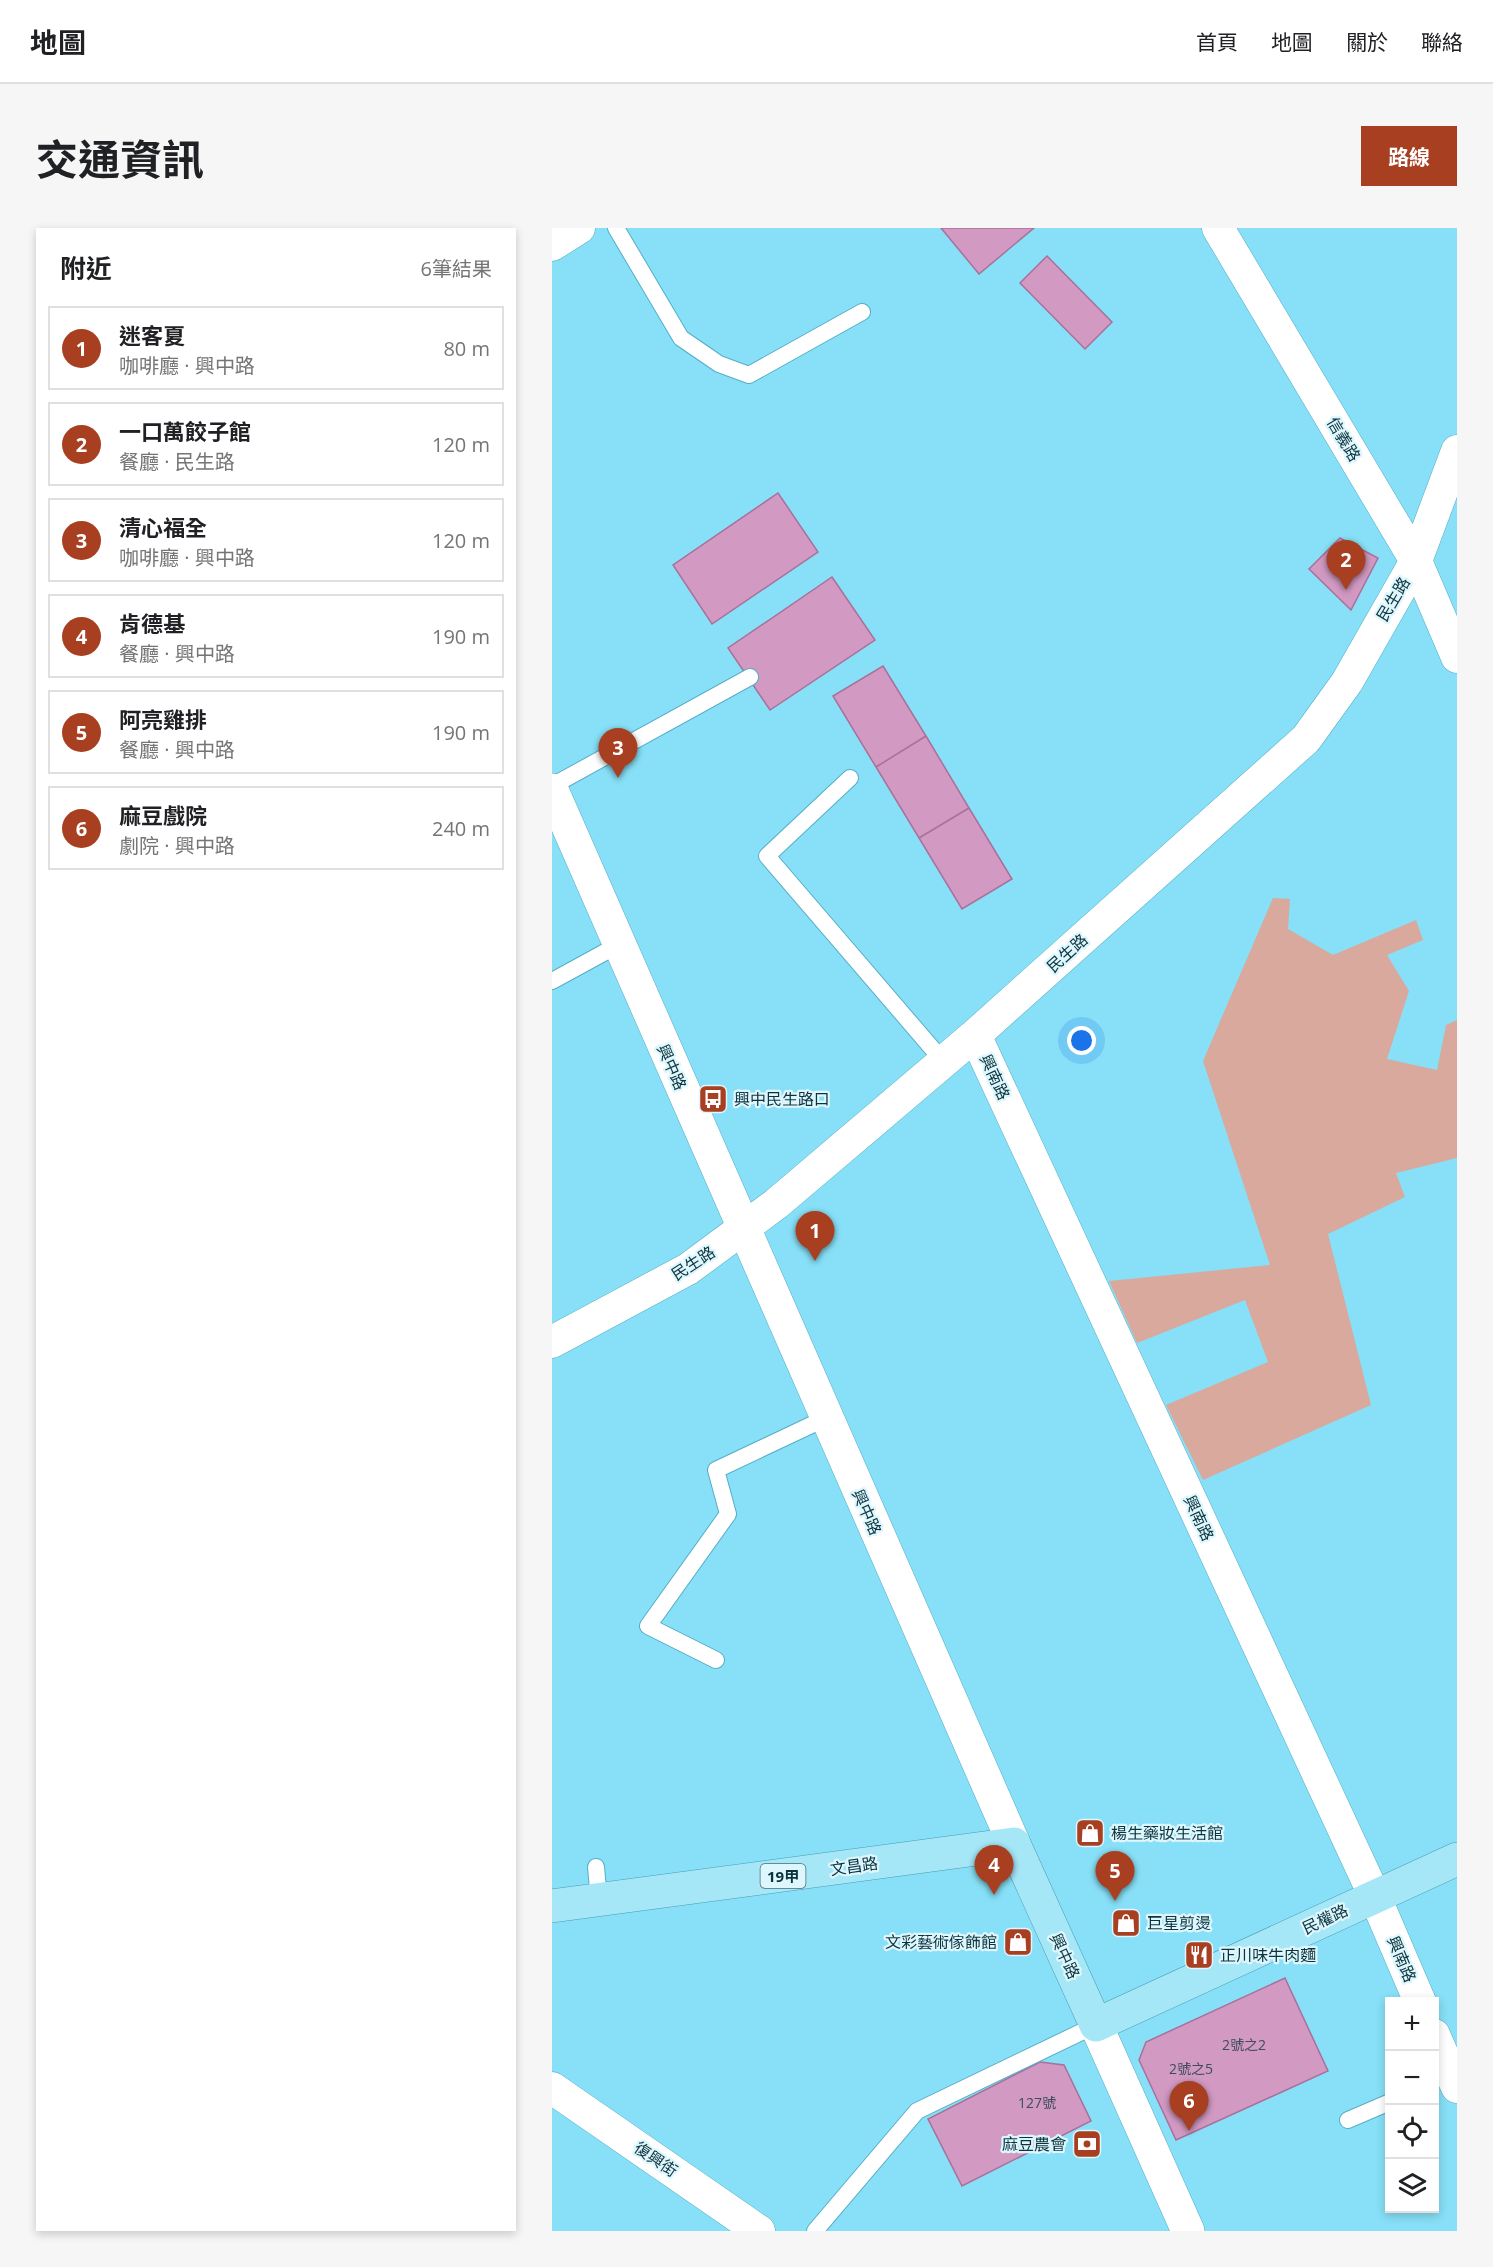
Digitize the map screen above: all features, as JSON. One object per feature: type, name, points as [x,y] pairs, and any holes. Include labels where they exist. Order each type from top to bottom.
[{"type":"main road","name":"興中路","points":[[552,788],[743,1230],[1188,2231]]},
{"type":"main road","name":"文昌路","points":[[552,1906],[1014,1844]]},
{"type":"main road","name":"民權路","points":[[1096,2025],[1457,1859]]},
{"type":"street","points":[[552,245],[579,228]]},
{"type":"street","name":"信義路","points":[[1218,228],[1416,561],[1457,657]]},
{"type":"street","name":"民生路","points":[[552,1342],[688,1269],[743,1230],[975,1035],[1306,739],[1347,682],[1416,561],[1451,482],[1457,451]]},
{"type":"street","name":"興南路","points":[[975,1035],[1375,1897],[1418,1997]]},
{"type":"street","points":[[1439,2051],[1448,2081]]},
{"type":"street","name":"復興街","points":[[552,2088],[759,2231]]},
{"type":"lane","points":[[616,228],[681,338],[719,364],[749,375],[862,312]]},
{"type":"lane","points":[[552,788],[750,678]]},
{"type":"lane","points":[[850,778],[767,856],[944,1061]]},
{"type":"lane","points":[[552,981],[618,945]]},
{"type":"lane","points":[[716,1660],[648,1626],[728,1514],[716,1470],[826,1418]]},
{"type":"lane","points":[[596,1867],[599,1900]]},
{"type":"lane","points":[[815,2231],[917,2111],[1096,2025]]},
{"type":"lane","points":[[1348,2120],[1385,2104]]},
{"type":"shaded area","points":[[1273,898],[1290,899],[1288,929],[1333,955],[1416,920],[1423,940],[1387,955],[1409,991],[1387,1059],[1437,1070],[1446,1025],[1457,1020],[1457,1158],[1396,1173],[1405,1197],[1328,1234],[1371,1405],[1203,1480],[1166,1405],[1268,1362],[1245,1300],[1137,1343],[1109,1281],[1270,1265],[1203,1061]]},
{"type":"building","points":[[941,228],[1034,228],[979,274]]},
{"type":"building","points":[[1047,256],[1112,322],[1085,349],[1020,283]]},
{"type":"building","points":[[778,493],[818,552],[712,624],[673,565]]},
{"type":"building","points":[[1340,538],[1378,558],[1351,610],[1309,569]]},
{"type":"building","points":[[832,577],[875,640],[770,710],[728,648]]},
{"type":"building","points":[[883,666],[926,736],[876,767],[833,696]]},
{"type":"building","points":[[926,736],[969,808],[919,838],[876,767]]},
{"type":"building","points":[[969,808],[1012,879],[962,909],[919,838]]},
{"type":"building","points":[[1285,1978],[1328,2071],[1176,2140],[1139,2060],[1146,2042]]},
{"type":"building","points":[[1040,2062],[1064,2065],[1091,2121],[962,2186],[928,2119]]},
{"type":"place","name":"一口萬餃子館","points":[[1346,590]]},
{"type":"place","name":"清心福全","points":[[618,778]]},
{"type":"place","name":"興中民生路口","points":[[713,1099]]},
{"type":"place","name":"迷客夏","points":[[815,1261]]},
{"type":"place","name":"楊生藥妝生活館","points":[[1090,1833]]},
{"type":"place","name":"肯德基","points":[[994,1895]]},
{"type":"place","name":"阿亮雞排","points":[[1115,1901]]},
{"type":"place","name":"巨星剪燙","points":[[1126,1923]]},
{"type":"place","name":"文彩藝術傢飾館","points":[[1018,1942]]},
{"type":"place","name":"正川味牛肉麵","points":[[1199,1955]]},
{"type":"place","name":"麻豆戲院","points":[[1189,2131]]},
{"type":"place","name":"麻豆農會","points":[[1087,2144]]}]
